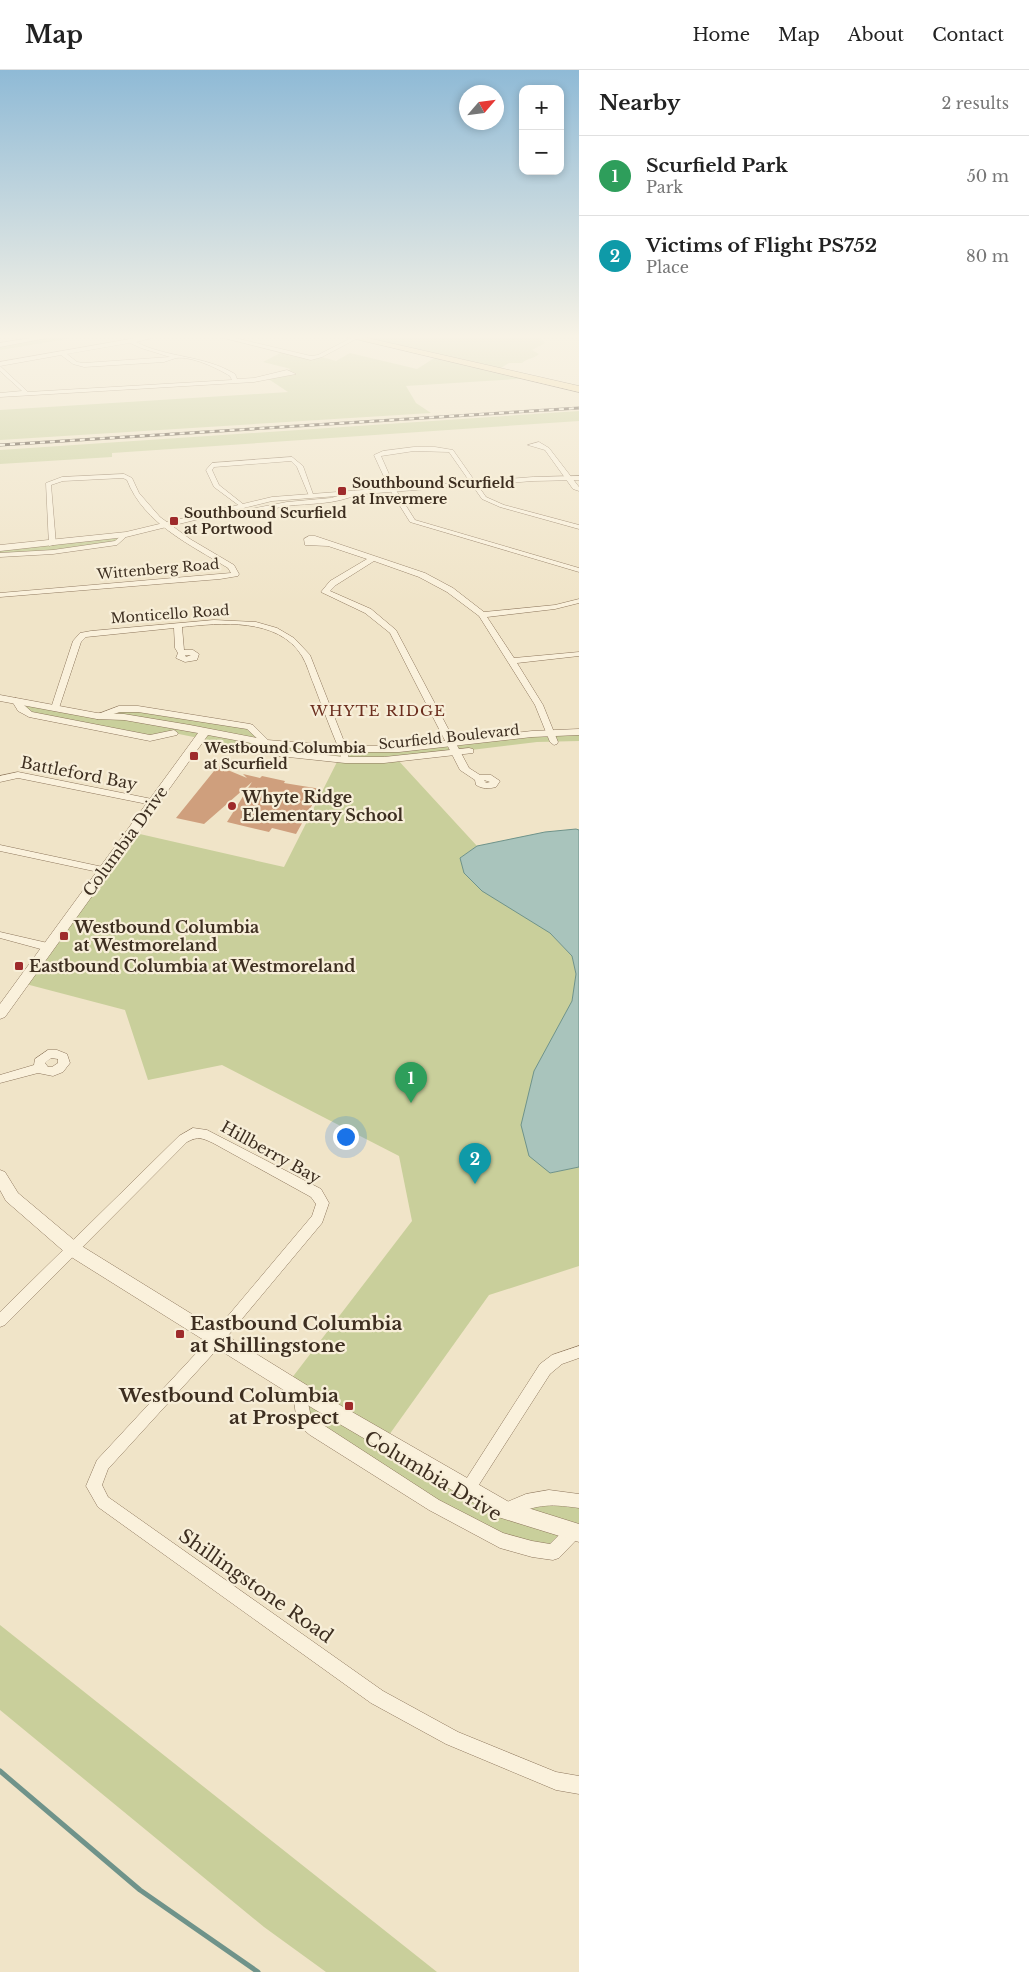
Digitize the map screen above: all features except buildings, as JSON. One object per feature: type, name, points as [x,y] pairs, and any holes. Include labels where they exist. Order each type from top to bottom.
[{"type":"street","points":[[579,527],[492,503],[484,498],[453,452],[447,449],[381,453],[377,455],[412,521],[579,570]]},
{"type":"street","points":[[547,449],[569,478],[574,488],[579,490]]},
{"type":"street","points":[[241,505],[216,486],[209,470],[212,465],[292,459],[300,466],[312,496]]},
{"type":"street","points":[[52,544],[48,484],[62,479],[128,477],[133,490],[146,508],[169,526]]},
{"type":"street","points":[[0,548],[124,535],[169,526],[241,505],[312,496],[579,478]]},
{"type":"street","points":[[203,516],[223,517],[289,504],[346,498],[356,493]]},
{"type":"street","name":"Wittenberg Road","points":[[0,594],[220,577],[235,574],[231,567],[169,526]]},
{"type":"street","points":[[0,555],[53,552],[117,543],[124,535]]},
{"type":"street","points":[[329,544],[374,558],[436,582],[461,598],[482,615],[540,705],[552,737]]},
{"type":"street","points":[[374,558],[333,583],[325,592],[368,611],[392,632],[465,770],[479,779]]},
{"type":"street","points":[[482,615],[555,607],[579,601]]},
{"type":"street","name":"Monticello Road","points":[[55,708],[79,638],[90,634],[241,622],[280,632],[296,642],[306,655],[344,755]]},
{"type":"street","points":[[178,626],[179,648],[182,652]]},
{"type":"street","points":[[513,661],[579,654]]},
{"type":"street","name":"Scurfield Boulevard","points":[[0,698],[101,716],[124,717],[262,751],[344,755]]},
{"type":"street","name":"Scurfield Boulevard","points":[[16,701],[22,709],[30,714],[150,738],[174,733]]},
{"type":"street","name":"Scurfield Boulevard","points":[[101,716],[119,709],[138,709],[197,718],[250,727],[267,743]]},
{"type":"street","name":"Scurfield Boulevard","points":[[101,716],[120,722],[174,733],[267,743],[384,760],[453,748],[552,737],[579,732]]},
{"type":"street","name":"Columbia Drive","points":[[0,1014],[5,1002],[48,947],[152,802],[203,735]]},
{"type":"street","name":"Scurfield Boulevard","points":[[552,737],[579,741]]},
{"type":"street","name":"Battleford Bay","points":[[0,779],[18,775],[152,802]]},
{"type":"street","points":[[0,848],[103,870]]},
{"type":"street","points":[[0,935],[48,947]]},
{"type":"street","points":[[0,1079],[40,1068]]},
{"type":"street","name":"Hillberry Bay","points":[[74,1250],[172,1149],[193,1133],[203,1133],[218,1140],[316,1193],[324,1203],[317,1219],[217,1339]]},
{"type":"street","name":"Columbia Drive","points":[[0,1176],[6,1197],[74,1250],[217,1339],[506,1510],[576,1533]]},
{"type":"street","points":[[0,1321],[74,1250]]},
{"type":"street","name":"Shillingstone Road","points":[[217,1339],[102,1465],[94,1486],[103,1502],[377,1697],[452,1738],[556,1781],[579,1785]]},
{"type":"street","points":[[468,1489],[544,1369],[557,1359],[579,1352]]},
{"type":"street","name":"Columbia Drive","points":[[299,1389],[304,1421],[315,1430],[434,1505],[500,1540],[532,1549],[553,1552],[576,1533]]},
{"type":"street","name":"Columbia Drive","points":[[506,1510],[533,1497],[553,1495],[579,1500]]},
{"type":"green space","points":[[0,425],[243,425],[0,440]]},
{"type":"green space","points":[[375,425],[524,425],[112,453],[112,457],[0,464],[0,450]]},
{"type":"green space","points":[[124,535],[117,543],[53,552],[0,555],[0,548]]},
{"type":"green space","points":[[16,701],[97,716],[119,709],[250,727],[267,743],[399,749],[579,732],[579,741],[537,742],[397,759],[477,846],[460,858],[525,916],[550,933],[572,956],[576,974],[572,1001],[556,1032],[550,1173],[579,1167],[579,1266],[489,1295],[384,1442],[506,1514],[533,1497],[579,1501],[579,1533],[556,1554],[493,1536],[306,1427],[288,1383],[412,1221],[399,1156],[222,1065],[148,1080],[125,1010],[22,983],[131,832],[284,867],[338,760],[262,751],[174,733],[150,738],[29,714]]},
{"type":"green space","points":[[0,1625],[437,1972],[326,1972],[264,1927],[0,1710]]},
{"type":"water","points":[[579,830],[579,1167],[550,1173],[529,1156],[521,1125],[534,1071],[572,1001],[576,974],[572,956],[550,933],[482,891],[464,873],[460,858],[477,846],[545,832]]},
{"type":"waterway","points":[[0,1771],[140,1890],[258,1972]]},
{"type":"railway","points":[[0,445],[317,425]]},
{"type":"place","name":"Southbound Scurfield at Invermere","points":[[342,491]]},
{"type":"place","name":"Southbound Scurfield at Portwood","points":[[174,521]]},
{"type":"place","name":"Westbound Columbia at Scurfield","points":[[194,756]]},
{"type":"place","name":"Whyte Ridge Elementary School","points":[[232,806]]},
{"type":"place","name":"Westbound Columbia at Westmoreland","points":[[64,936]]},
{"type":"place","name":"Eastbound Columbia at Westmoreland","points":[[19,966]]},
{"type":"place","name":"Scurfield Park","points":[[411,1103]]},
{"type":"place","name":"Victims of Flight PS752","points":[[475,1184]]},
{"type":"place","name":"Eastbound Columbia at Shillingstone","points":[[180,1334]]},
{"type":"place","name":"Westbound Columbia at Prospect","points":[[349,1406]]},
{"type":"district","name":"WHYTE RIDGE","points":[[378,710]]}]
